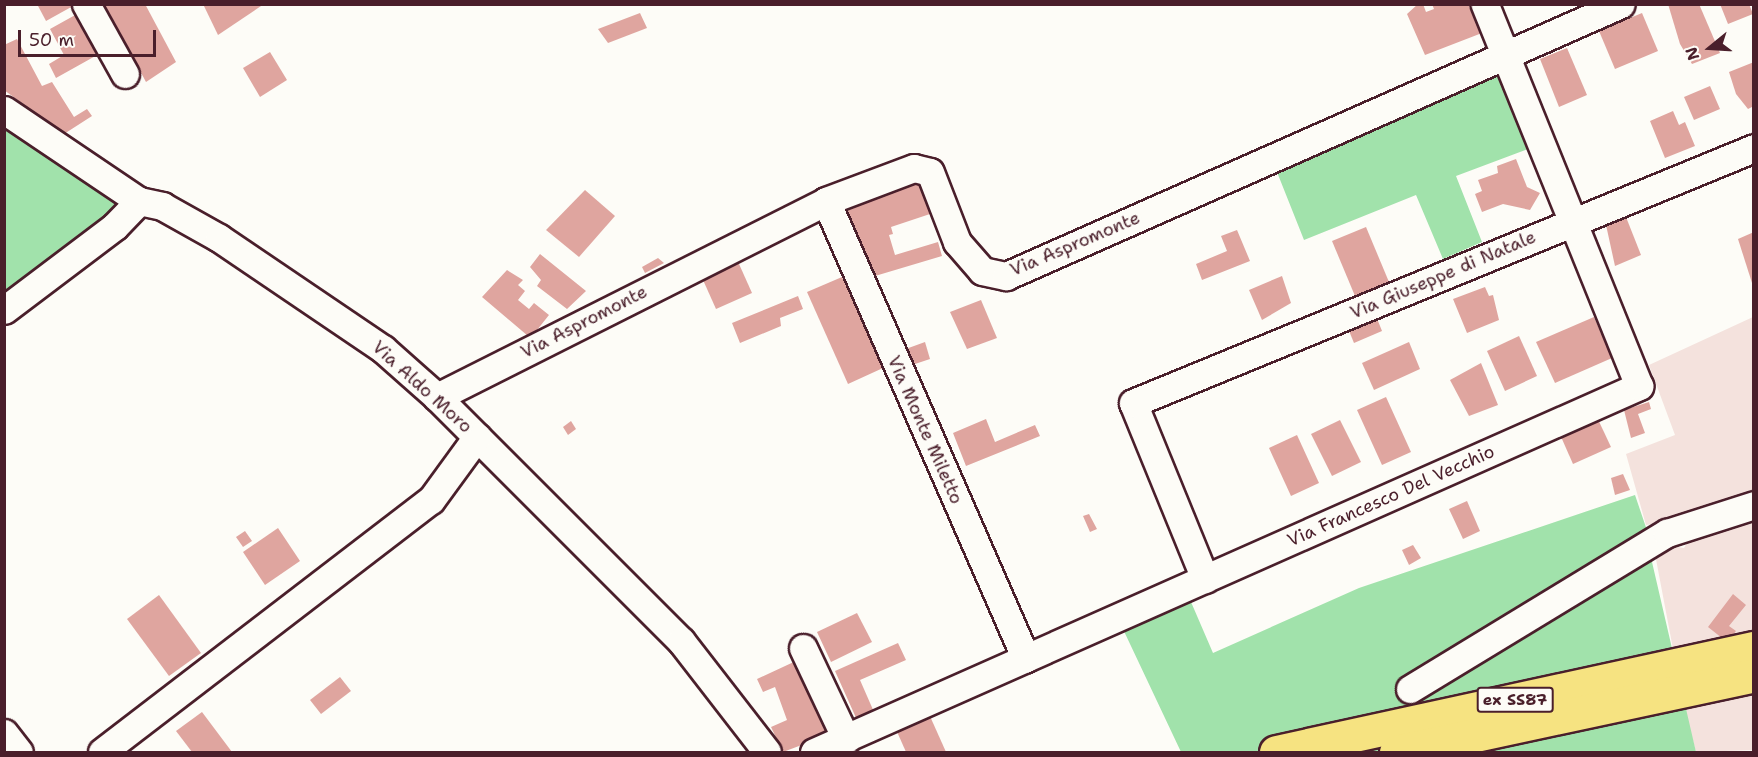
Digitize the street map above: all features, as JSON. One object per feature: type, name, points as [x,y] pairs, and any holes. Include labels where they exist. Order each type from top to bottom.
[{"type":"highway","name":"ex SS87","points":[[1276,753],[1754,648]]},
{"type":"highway","name":"ex SS87","points":[[1396,753],[1754,675]]},
{"type":"street","points":[[86,4],[125,74]]},
{"type":"street","name":"Via Francesco Del Vecchio","points":[[814,753],[1640,386],[1485,4]]},
{"type":"street","points":[[1506,54],[1621,4]]},
{"type":"street","name":"Via Aspromonte","points":[[437,397],[826,201],[914,168],[930,172],[957,242],[982,271],[1006,276],[1506,54]]},
{"type":"street","name":"Via Aldo Moro","points":[[4,110],[139,201],[162,206],[219,238],[383,349],[437,397],[681,641],[767,753]]},
{"type":"street","name":"Via Giuseppe di Natale","points":[[1205,579],[1133,404],[1573,220],[1754,148]]},
{"type":"street","points":[[4,310],[115,226],[139,201]]},
{"type":"street","name":"Via Monte Miletto","points":[[826,201],[1026,658]]},
{"type":"street","points":[[102,753],[431,500],[477,437]]},
{"type":"street","points":[[1410,689],[1667,533],[1754,505]]},
{"type":"street","points":[[803,648],[846,739]]},
{"type":"street","points":[[4,733],[19,753]]},
{"type":"shaded area","points":[[1753,317],[1753,497],[1677,521],[1646,525],[1626,454],[1675,435],[1649,365]]},
{"type":"shaded area","points":[[1753,518],[1754,750],[1696,752],[1684,707],[1655,554],[1671,546],[1684,548],[1690,538]]},
{"type":"green space","points":[[1500,66],[1533,147],[1456,176],[1482,242],[1443,259],[1416,195],[1304,240],[1273,162]]},
{"type":"green space","points":[[5,123],[118,196],[116,208],[5,293]]},
{"type":"green space","points":[[1635,495],[1655,554],[1652,562],[1696,752],[1181,752],[1122,627],[1188,595],[1213,653],[1359,588]]},
{"type":"building","points":[[37,4],[72,4],[73,6],[46,21]]},
{"type":"building","points":[[104,4],[145,4],[176,62],[146,82]]},
{"type":"building","points":[[203,4],[264,4],[218,35]]},
{"type":"building","points":[[1418,4],[1423,4],[1426,12],[1434,9],[1432,4],[1468,4],[1482,33],[1425,55],[1407,14]]},
{"type":"building","points":[[1668,4],[1699,4],[1720,53],[1692,64],[1680,44]]},
{"type":"building","points":[[1720,4],[1749,4],[1753,14],[1728,24]]},
{"type":"building","points":[[640,13],[647,28],[608,43],[598,29]]},
{"type":"building","points":[[1642,13],[1658,51],[1615,69],[1599,31]]},
{"type":"building","points":[[77,14],[99,54],[56,78],[49,64],[64,55],[50,29]]},
{"type":"building","points":[[17,39],[42,86],[52,82],[74,117],[87,109],[92,116],[64,134],[4,90],[4,45]]},
{"type":"building","points":[[1567,48],[1587,95],[1559,107],[1540,59]]},
{"type":"building","points":[[270,52],[287,80],[260,97],[243,68]]},
{"type":"building","points":[[1754,62],[1754,106],[1748,109],[1736,94],[1729,72]]},
{"type":"building","points":[[1710,86],[1720,109],[1694,120],[1684,97]]},
{"type":"building","points":[[1673,111],[1679,125],[1685,122],[1695,146],[1665,158],[1650,121]]},
{"type":"building","points":[[1516,159],[1527,187],[1540,193],[1530,210],[1503,204],[1482,212],[1475,194],[1482,191],[1478,180],[1498,173],[1497,166]]},
{"type":"building","points":[[920,174],[933,213],[891,227],[893,234],[889,235],[895,255],[938,242],[942,256],[865,279],[837,201]]},
{"type":"building","points":[[585,190],[615,216],[579,257],[546,230]]},
{"type":"building","points":[[1626,217],[1641,255],[1615,266],[1606,225]]},
{"type":"building","points":[[1366,227],[1389,282],[1355,296],[1332,241]]},
{"type":"building","points":[[1237,230],[1250,261],[1202,280],[1196,264],[1227,251],[1221,236]]},
{"type":"building","points":[[1754,232],[1754,286],[1753,286],[1738,239]]},
{"type":"building","points":[[540,254],[586,291],[567,309],[537,286],[541,280],[530,267]]},
{"type":"building","points":[[735,255],[752,293],[716,309],[699,271]]},
{"type":"building","points":[[658,258],[664,263],[645,273],[642,267]]},
{"type":"building","points":[[507,270],[523,280],[518,285],[525,291],[518,300],[529,309],[534,303],[549,315],[533,335],[528,336],[482,297]]},
{"type":"building","points":[[1282,276],[1291,303],[1262,320],[1249,290]]},
{"type":"building","points":[[842,277],[883,368],[848,384],[807,292]]},
{"type":"building","points":[[1485,287],[1489,296],[1493,295],[1499,320],[1467,333],[1453,299]]},
{"type":"building","points":[[798,296],[803,309],[780,318],[781,326],[740,343],[732,323]]},
{"type":"building","points":[[981,300],[997,338],[967,349],[950,312]]},
{"type":"building","points":[[1376,316],[1382,331],[1354,343],[1347,326]]},
{"type":"building","points":[[1594,317],[1612,358],[1555,383],[1536,342]]},
{"type":"building","points":[[1519,336],[1537,376],[1505,391],[1487,351]]},
{"type":"building","points":[[925,342],[930,359],[909,366],[903,350]]},
{"type":"building","points":[[1409,342],[1420,369],[1374,390],[1362,363]]},
{"type":"building","points":[[1481,363],[1498,405],[1469,416],[1450,380]]},
{"type":"building","points":[[1386,397],[1411,452],[1382,465],[1357,410]]},
{"type":"building","points":[[1649,402],[1651,409],[1638,414],[1645,433],[1631,438],[1624,410]]},
{"type":"building","points":[[1595,413],[1611,447],[1573,464],[1558,430]]},
{"type":"building","points":[[986,419],[995,442],[1035,425],[1040,436],[966,466],[953,433]]},
{"type":"building","points":[[1340,420],[1361,462],[1332,476],[1311,434]]},
{"type":"building","points":[[571,421],[576,429],[568,435],[563,427]]},
{"type":"building","points":[[1297,435],[1319,483],[1291,496],[1269,448]]},
{"type":"building","points":[[1623,474],[1630,490],[1615,495],[1611,478]]},
{"type":"building","points":[[1467,501],[1480,531],[1463,539],[1449,509]]},
{"type":"building","points":[[1089,514],[1097,529],[1090,532],[1083,516]]},
{"type":"building","points":[[278,528],[300,561],[265,585],[243,552]]},
{"type":"building","points":[[245,531],[252,541],[243,547],[236,537]]},
{"type":"building","points":[[1413,545],[1421,558],[1409,565],[1402,550]]},
{"type":"building","points":[[1733,594],[1746,605],[1729,626],[1736,631],[1727,642],[1708,627]]},
{"type":"building","points":[[159,595],[201,653],[169,676],[127,619]]},
{"type":"building","points":[[857,613],[872,642],[831,662],[817,632]]},
{"type":"building","points":[[898,643],[906,660],[860,680],[874,712],[857,720],[835,671]]},
{"type":"building","points":[[798,660],[831,734],[783,752],[771,727],[787,720],[775,687],[763,692],[757,679]]},
{"type":"building","points":[[340,677],[351,691],[321,714],[310,700]]},
{"type":"building","points":[[202,712],[232,752],[192,752],[176,731]]},
{"type":"building","points":[[929,714],[946,752],[906,752],[894,725]]}]
